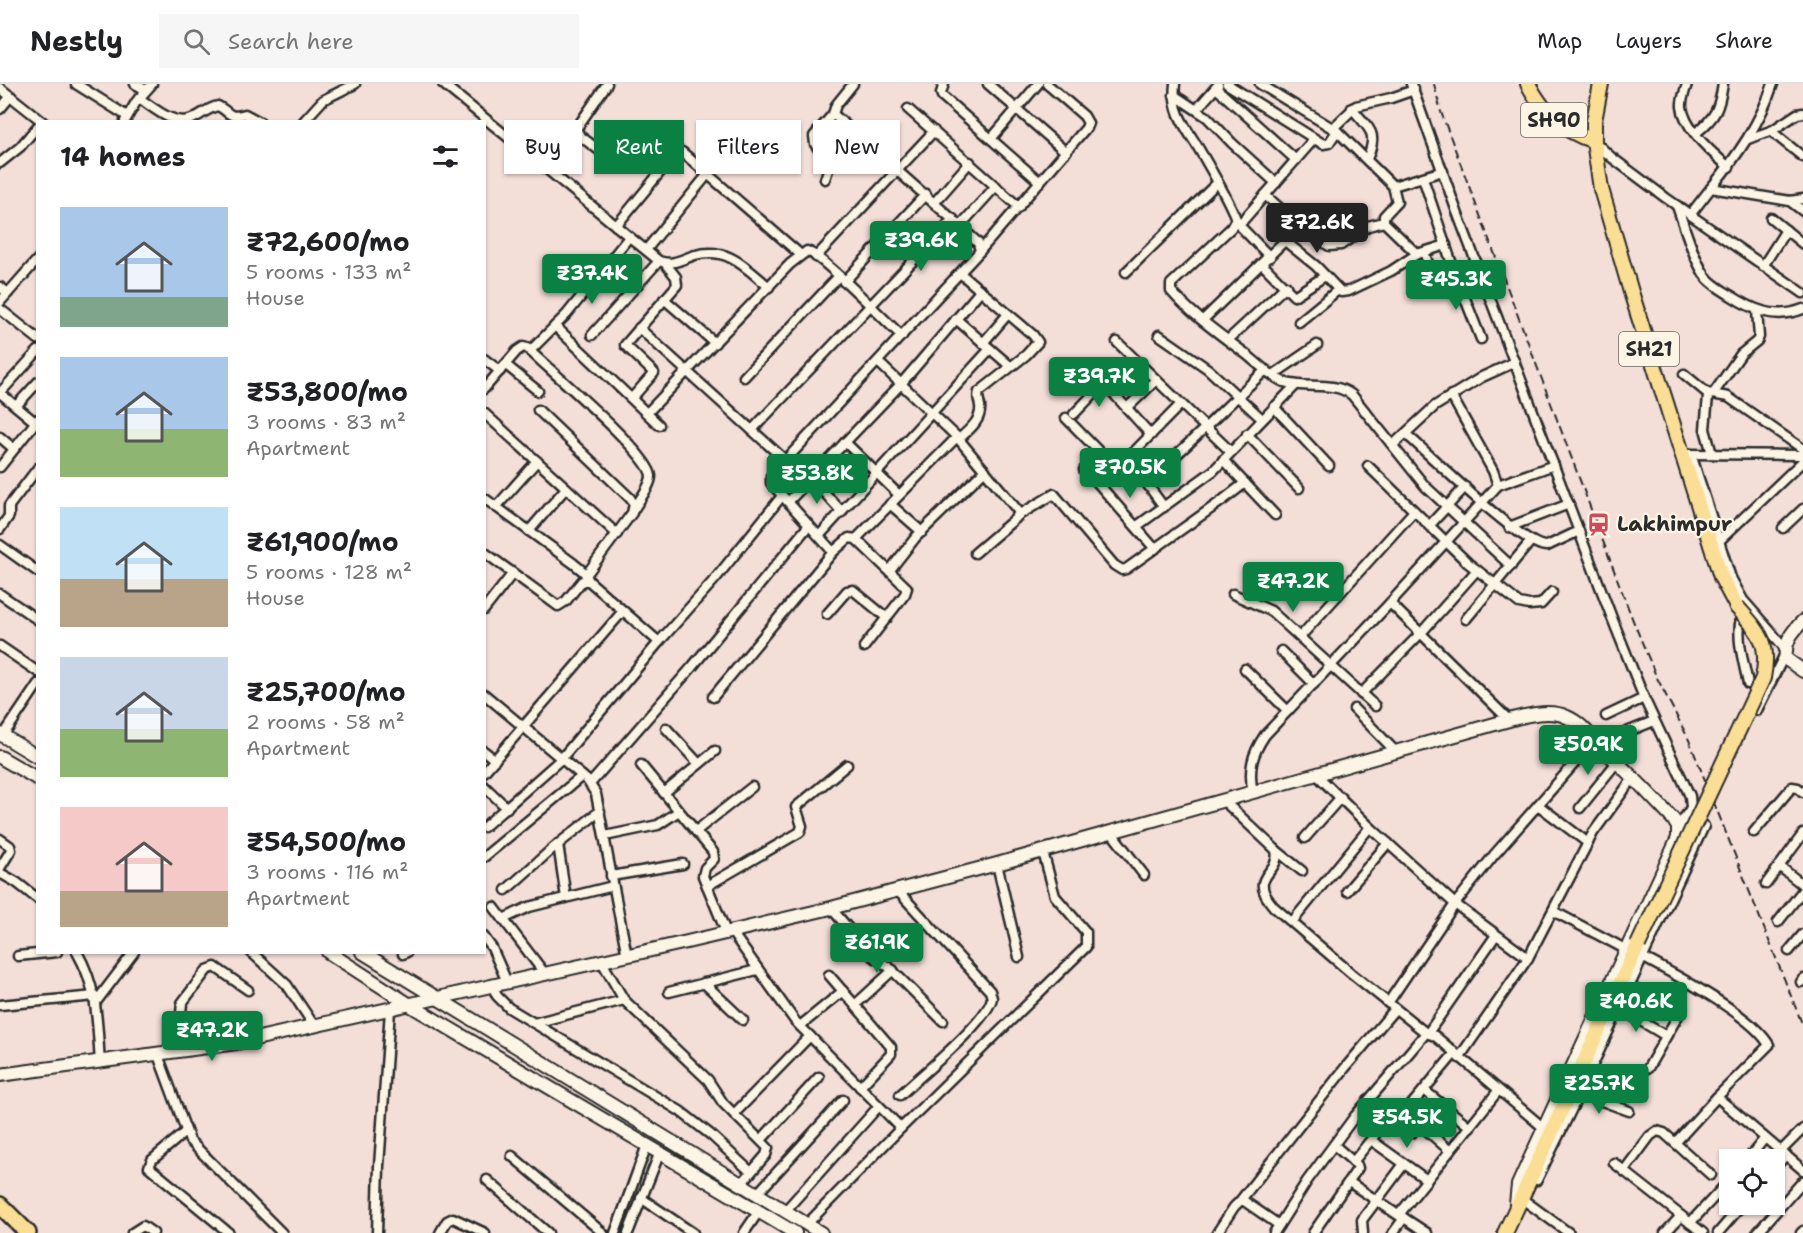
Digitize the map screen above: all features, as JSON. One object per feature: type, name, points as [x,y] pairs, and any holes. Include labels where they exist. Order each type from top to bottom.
[{"type":"highway","points":[[0,1205],[28,1233]]},
{"type":"main road","name":"SH90","points":[[1528,84],[1552,119],[1564,128],[1594,141]]},
{"type":"main road","name":"SH21","points":[[1505,1233],[1763,678],[1766,663],[1765,644],[1719,570],[1687,454],[1612,228],[1601,189],[1594,141],[1594,121],[1601,84]]},
{"type":"main road","points":[[1803,621],[1790,635],[1785,651],[1785,659],[1803,671]]},
{"type":"main road","points":[[0,1075],[237,1043],[602,962],[898,891],[1509,720],[1542,714],[1567,716],[1595,740],[1663,808],[1678,827],[1678,838],[1518,1185],[1521,1200]]},
{"type":"main road","points":[[2,735],[36,756]]},
{"type":"main road","points":[[0,757],[36,778]]},
{"type":"main road","points":[[331,954],[795,1233]]},
{"type":"main road","points":[[365,954],[433,999],[821,1233]]},
{"type":"street","points":[[76,84],[126,119],[149,87]]},
{"type":"street","points":[[135,84],[149,87]]},
{"type":"street","points":[[307,120],[323,100],[355,84]]},
{"type":"street","points":[[443,84],[662,262],[678,281],[625,345],[654,373],[632,399]]},
{"type":"street","points":[[594,146],[580,136],[576,129],[607,84]]},
{"type":"street","points":[[825,179],[830,164],[815,144],[814,136],[833,114],[836,105],[853,84]]},
{"type":"street","points":[[944,84],[942,96],[1040,182]]},
{"type":"street","points":[[988,84],[1066,152]]},
{"type":"street","points":[[991,139],[1038,84]]},
{"type":"street","points":[[833,552],[770,479],[785,460],[980,251],[1086,128],[1086,118],[1047,84]]},
{"type":"street","points":[[1175,84],[1174,95],[1180,119],[1238,223],[1270,256]]},
{"type":"street","points":[[1227,84],[1323,144],[1329,143],[1335,129],[1352,108],[1391,98],[1412,87],[1644,698],[1692,803],[1678,827]]},
{"type":"street","points":[[1260,84],[1335,129],[1393,186],[1397,202],[1384,216],[1384,222]]},
{"type":"street","points":[[1687,84],[1682,109],[1696,133],[1712,153],[1729,167]]},
{"type":"street","points":[[1696,133],[1716,114],[1723,84]]},
{"type":"street","points":[[1690,215],[1729,167],[1748,139],[1762,113],[1773,84]]},
{"type":"street","points":[[1197,109],[1217,86],[1296,160]]},
{"type":"street","points":[[0,88],[39,120]]},
{"type":"street","points":[[1174,95],[1197,109],[1276,183]]},
{"type":"street","points":[[0,109],[11,96]]},
{"type":"street","points":[[139,98],[162,118],[179,120]]},
{"type":"street","points":[[190,120],[218,106],[229,116],[236,117],[245,114],[256,120]]},
{"type":"street","points":[[1352,108],[1373,136],[1374,143],[1367,159]]},
{"type":"street","points":[[908,109],[1019,207]]},
{"type":"street","points":[[1748,139],[1771,131],[1797,114],[1803,113]]},
{"type":"street","points":[[833,114],[840,120]]},
{"type":"street","points":[[0,164],[20,147],[36,128]]},
{"type":"street","points":[[900,168],[934,131]]},
{"type":"street","points":[[1771,131],[1803,157]]},
{"type":"street","points":[[1314,139],[1238,223],[1172,284],[1171,291],[1228,340],[1266,370],[1287,383],[1345,390],[1356,398],[1425,486],[1511,566]]},
{"type":"street","points":[[1594,141],[1611,157],[1676,205],[1803,293]]},
{"type":"street","points":[[616,226],[679,152],[685,153],[696,163]]},
{"type":"street","points":[[934,202],[970,162]]},
{"type":"street","points":[[1393,186],[1443,171]]},
{"type":"street","points":[[900,172],[978,243],[980,251]]},
{"type":"street","points":[[646,250],[708,174],[801,255]]},
{"type":"street","points":[[816,257],[894,174]]},
{"type":"street","points":[[1424,178],[1455,273],[1481,339]]},
{"type":"street","points":[[1126,272],[1217,183]]},
{"type":"street","points":[[960,226],[996,186]]},
{"type":"street","points":[[1711,188],[1790,201],[1803,199]]},
{"type":"street","points":[[744,377],[926,194]]},
{"type":"street","points":[[1265,195],[1300,226],[1325,244],[1334,246],[1345,243],[1368,226],[1384,222]]},
{"type":"street","points":[[1790,201],[1803,211]]},
{"type":"street","points":[[1676,205],[1707,278],[1757,311],[1778,314],[1803,309]]},
{"type":"street","points":[[1771,218],[1803,244]]},
{"type":"street","points":[[752,430],[952,219]]},
{"type":"street","points":[[1384,222],[1421,253],[1433,277],[1442,278],[1477,263]]},
{"type":"street","points":[[1203,320],[1300,226]]},
{"type":"street","points":[[1763,266],[1786,230]]},
{"type":"street","points":[[530,351],[567,315],[629,237]]},
{"type":"street","points":[[1285,241],[1306,257],[1341,292],[1349,291],[1391,271],[1421,253],[1446,245]]},
{"type":"street","points":[[647,414],[769,286],[801,255],[810,252],[902,336]]},
{"type":"street","points":[[662,262],[674,263],[699,254],[730,256],[769,286]]},
{"type":"street","points":[[592,335],[662,262]]},
{"type":"street","points":[[0,302],[36,263]]},
{"type":"street","points":[[1262,264],[1286,286],[1292,295],[1297,296],[1325,276]]},
{"type":"street","points":[[856,539],[958,438],[971,428],[980,415],[979,392],[1026,355],[1038,342],[960,273]]},
{"type":"street","points":[[0,286],[9,293]]},
{"type":"street","points":[[1228,340],[1286,286]]},
{"type":"street","points":[[486,825],[561,759],[659,642],[785,499],[812,479],[901,384],[981,290]]},
{"type":"street","points":[[1299,322],[1338,290]]},
{"type":"street","points":[[664,299],[715,343]]},
{"type":"street","points":[[0,309],[36,337]]},
{"type":"street","points":[[1712,454],[1705,429],[1710,393],[1741,354],[1757,342],[1759,337],[1757,311]]},
{"type":"street","points":[[819,536],[932,414],[986,346],[1008,314]]},
{"type":"street","points":[[956,319],[1010,366]]},
{"type":"street","points":[[555,327],[658,425]]},
{"type":"street","points":[[639,328],[785,460]]},
{"type":"street","points":[[1159,335],[1203,365],[1262,419]]},
{"type":"street","points":[[1117,342],[1230,451]]},
{"type":"street","points":[[1274,375],[1317,345]]},
{"type":"street","points":[[486,387],[520,349],[527,348],[616,431],[645,462],[650,472],[650,479],[634,508],[588,578],[582,581],[566,601],[558,606],[486,553]]},
{"type":"street","points":[[0,467],[36,420],[0,393],[36,353]]},
{"type":"street","points":[[486,360],[503,368],[538,391]]},
{"type":"street","points":[[878,362],[958,438],[1019,515]]},
{"type":"street","points":[[1394,444],[1435,406],[1451,395],[1515,362]]},
{"type":"street","points":[[1146,481],[1173,459],[1204,426],[1266,370]]},
{"type":"street","points":[[1095,373],[1151,435]]},
{"type":"street","points":[[1684,374],[1710,393],[1728,397],[1803,449]]},
{"type":"street","points":[[1127,408],[1156,380]]},
{"type":"street","points":[[1104,383],[1070,416],[1111,466],[1118,467],[1181,404]]},
{"type":"street","points":[[16,406],[36,384]]},
{"type":"street","points":[[1137,526],[1204,478],[1296,385]]},
{"type":"street","points":[[1451,395],[1493,471],[1498,485]]},
{"type":"street","points":[[1274,408],[1329,466]]},
{"type":"street","points":[[538,410],[630,498],[634,508]]},
{"type":"street","points":[[486,415],[616,534]]},
{"type":"street","points":[[1247,434],[1299,488]]},
{"type":"street","points":[[1406,434],[1482,504],[1509,527],[1531,541],[1542,547],[1547,546],[1579,531]]},
{"type":"street","points":[[0,437],[14,449]]},
{"type":"street","points":[[845,442],[899,495]]},
{"type":"street","points":[[1757,710],[1785,651],[1742,605],[1687,454],[1803,455]]},
{"type":"street","points":[[1128,458],[1164,507]]},
{"type":"street","points":[[1223,460],[1275,515]]},
{"type":"street","points":[[496,507],[537,462]]},
{"type":"street","points":[[1719,541],[1803,462]]},
{"type":"street","points":[[1253,793],[1250,774],[1254,754],[1265,735],[1498,485],[1554,465]]},
{"type":"street","points":[[1368,466],[1477,570],[1523,604],[1541,604],[1552,592]]},
{"type":"street","points":[[890,570],[922,532],[985,470]]},
{"type":"street","points":[[1084,470],[1137,526],[1155,549]]},
{"type":"street","points":[[0,529],[9,516],[9,507],[36,471]]},
{"type":"street","points":[[812,479],[842,512]]},
{"type":"street","points":[[975,553],[1019,515],[1054,494],[1117,569],[1126,569],[1245,483]]},
{"type":"street","points":[[1429,526],[1465,487]]},
{"type":"street","points":[[529,531],[566,488]]},
{"type":"street","points":[[486,500],[573,563],[659,642]]},
{"type":"street","points":[[890,504],[922,532]]},
{"type":"street","points":[[1509,527],[1569,504]]},
{"type":"street","points":[[1783,528],[1803,509]]},
{"type":"street","points":[[1300,637],[1414,511]]},
{"type":"street","points":[[590,784],[692,667],[809,525]]},
{"type":"street","points":[[713,697],[833,552],[849,538],[856,539],[890,570],[906,585],[907,592],[864,646]]},
{"type":"street","points":[[1466,619],[1531,541]]},
{"type":"street","points":[[0,545],[36,571]]},
{"type":"street","points":[[1361,694],[1421,633],[1477,570]]},
{"type":"street","points":[[486,607],[513,573]]},
{"type":"street","points":[[828,614],[847,591],[853,590],[887,618]]},
{"type":"street","points":[[0,594],[36,619]]},
{"type":"street","points":[[1233,594],[1271,611],[1375,706]]},
{"type":"street","points":[[1390,603],[1509,720]]},
{"type":"street","points":[[1742,605],[1740,636],[1748,684]]},
{"type":"street","points":[[486,770],[623,611]]},
{"type":"street","points":[[0,646],[36,671]]},
{"type":"street","points":[[1281,651],[1314,684]]},
{"type":"street","points":[[1245,669],[1288,711]]},
{"type":"street","points":[[2,735],[36,687]]},
{"type":"street","points":[[486,696],[582,776],[596,794],[627,956]]},
{"type":"street","points":[[1606,716],[1644,698]]},
{"type":"street","points":[[1354,709],[1396,752]]},
{"type":"street","points":[[1617,736],[1654,721]]},
{"type":"street","points":[[666,728],[699,764]]},
{"type":"street","points":[[1388,1002],[1455,904],[1494,855],[1595,740]]},
{"type":"street","points":[[664,793],[715,751]]},
{"type":"street","points":[[486,753],[495,760]]},
{"type":"street","points":[[1580,808],[1617,762]]},
{"type":"street","points":[[641,765],[714,856],[703,873],[706,886],[729,932],[800,1026],[901,1128]]},
{"type":"street","points":[[706,886],[800,832],[802,826],[796,807],[847,765]]},
{"type":"street","points":[[1317,775],[1455,904],[1528,958]]},
{"type":"street","points":[[486,855],[582,776]]},
{"type":"street","points":[[1397,1122],[1457,1056],[1528,958],[1588,843],[1633,778]]},
{"type":"street","points":[[696,831],[752,787]]},
{"type":"street","points":[[1754,832],[1792,787],[1803,792]]},
{"type":"street","points":[[486,788],[507,808]]},
{"type":"street","points":[[1305,838],[1341,797]]},
{"type":"street","points":[[1224,801],[1302,871]]},
{"type":"street","points":[[1538,806],[1588,843]]},
{"type":"street","points":[[506,890],[600,811]]},
{"type":"street","points":[[604,836],[658,825],[679,811]]},
{"type":"street","points":[[1569,1233],[1521,1200],[1580,1093],[1704,826]]},
{"type":"street","points":[[1292,922],[1370,827]]},
{"type":"street","points":[[1111,832],[1144,875]]},
{"type":"street","points":[[1766,884],[1802,838]]},
{"type":"street","points":[[0,839],[10,846],[11,850],[0,868]]},
{"type":"street","points":[[1347,891],[1388,843]]},
{"type":"street","points":[[558,844],[566,898]]},
{"type":"street","points":[[1276,850],[1277,859],[1263,881],[1262,892],[1274,907],[1395,1009],[1427,1033],[1435,1036],[1545,1129]]},
{"type":"street","points":[[807,1224],[901,1128],[1086,947],[1086,932],[1055,896],[1043,852]]},
{"type":"street","points":[[503,919],[522,909],[566,898],[612,881],[683,864]]},
{"type":"street","points":[[997,864],[1019,957]]},
{"type":"street","points":[[1779,866],[1803,885]]},
{"type":"street","points":[[0,873],[35,896]]},
{"type":"street","points":[[1778,922],[1803,890]]},
{"type":"street","points":[[898,891],[990,991],[992,998],[989,1007],[969,1030],[900,1095]]},
{"type":"street","points":[[494,907],[545,974]]},
{"type":"street","points":[[831,908],[871,954],[893,970],[943,1021]]},
{"type":"street","points":[[1553,911],[1627,950]]},
{"type":"street","points":[[1789,951],[1803,934]]},
{"type":"street","points":[[1274,1233],[1307,1181],[1369,1100],[1427,1033],[1496,935]]},
{"type":"street","points":[[486,940],[492,948],[507,982]]},
{"type":"street","points":[[18,956],[38,954]]},
{"type":"street","points":[[0,1005],[95,999],[132,954]]},
{"type":"street","points":[[253,954],[287,985],[315,1027]]},
{"type":"street","points":[[81,955],[95,999],[100,1063]]},
{"type":"street","points":[[1642,957],[1691,984],[1732,1012],[1763,1036],[1769,1045],[1675,1143]]},
{"type":"street","points":[[602,962],[624,1000],[708,1080],[723,1103],[761,1140],[769,1151],[741,1184]]},
{"type":"street","points":[[189,1051],[181,1013],[182,1003],[207,970],[215,967],[248,990]]},
{"type":"street","points":[[669,992],[757,969]]},
{"type":"street","points":[[855,1005],[893,970]]},
{"type":"street","points":[[829,975],[888,1042],[892,1051],[860,1087]]},
{"type":"street","points":[[704,983],[743,1020]]},
{"type":"street","points":[[492,985],[502,1002],[680,1111],[711,1135],[751,1172]]},
{"type":"street","points":[[1629,986],[1677,1011],[1678,1017],[1648,1068]]},
{"type":"street","points":[[800,1026],[843,991]]},
{"type":"street","points":[[534,1023],[624,1000]]},
{"type":"street","points":[[1619,1008],[1666,1036]]},
{"type":"street","points":[[1217,1233],[1234,1207],[1395,1009]]},
{"type":"street","points":[[377,1233],[379,1166],[390,1010]]},
{"type":"street","points":[[734,1114],[810,1036]]},
{"type":"street","points":[[158,1055],[185,1132],[196,1148],[282,1233]]},
{"type":"street","points":[[761,1140],[819,1077]]},
{"type":"street","points":[[1424,1090],[1470,1127]]},
{"type":"street","points":[[1403,1218],[1401,1212],[1498,1091]]},
{"type":"street","points":[[1580,1093],[1629,1111]]},
{"type":"street","points":[[1718,1097],[1778,1149]]},
{"type":"street","points":[[757,1194],[843,1100]]},
{"type":"street","points":[[1369,1100],[1412,1133]]},
{"type":"street","points":[[785,1211],[879,1106]]},
{"type":"street","points":[[1353,1162],[1390,1116]]},
{"type":"street","points":[[1423,1127],[1450,1151]]},
{"type":"street","points":[[1785,1151],[1803,1129]]},
{"type":"street","points":[[1624,1171],[1654,1132],[1661,1131],[1711,1175]]},
{"type":"street","points":[[185,1132],[152,1160],[148,1167],[229,1233]]},
{"type":"street","points":[[1756,1149],[1765,1138]]},
{"type":"street","points":[[1371,1140],[1427,1180]]},
{"type":"street","points":[[615,1233],[647,1145]]},
{"type":"street","points":[[1313,1233],[1358,1168],[1334,1145]]},
{"type":"street","points":[[628,1233],[660,1152]]},
{"type":"street","points":[[1785,1155],[1803,1170]]},
{"type":"street","points":[[512,1156],[603,1233]]},
{"type":"street","points":[[1614,1163],[1703,1233]]},
{"type":"street","points":[[1363,1233],[1362,1220],[1404,1164]]},
{"type":"street","points":[[487,1180],[548,1233]]},
{"type":"street","points":[[1757,1233],[1803,1181]]},
{"type":"street","points":[[1349,1182],[1427,1233]]},
{"type":"street","points":[[1690,1223],[1719,1192]]},
{"type":"street","points":[[641,1198],[693,1233]]},
{"type":"street","points":[[1240,1201],[1244,1201],[1279,1225]]},
{"type":"street","points":[[744,1233],[759,1211]]},
{"type":"street","points":[[1718,1233],[1734,1215]]},
{"type":"street","points":[[1665,1233],[1681,1216]]},
{"type":"street","points":[[443,1232],[447,1221],[453,1218],[485,1233]]},
{"type":"street","points":[[1393,1233],[1403,1218]]},
{"type":"street","points":[[132,1233],[143,1226],[153,1233]]},
{"type":"railway","points":[[1434,84],[1441,112],[1632,618],[1656,676],[1689,740],[1803,1026]]},
{"type":"place","name":"Lakhimpur","points":[[1599,524]]}]
